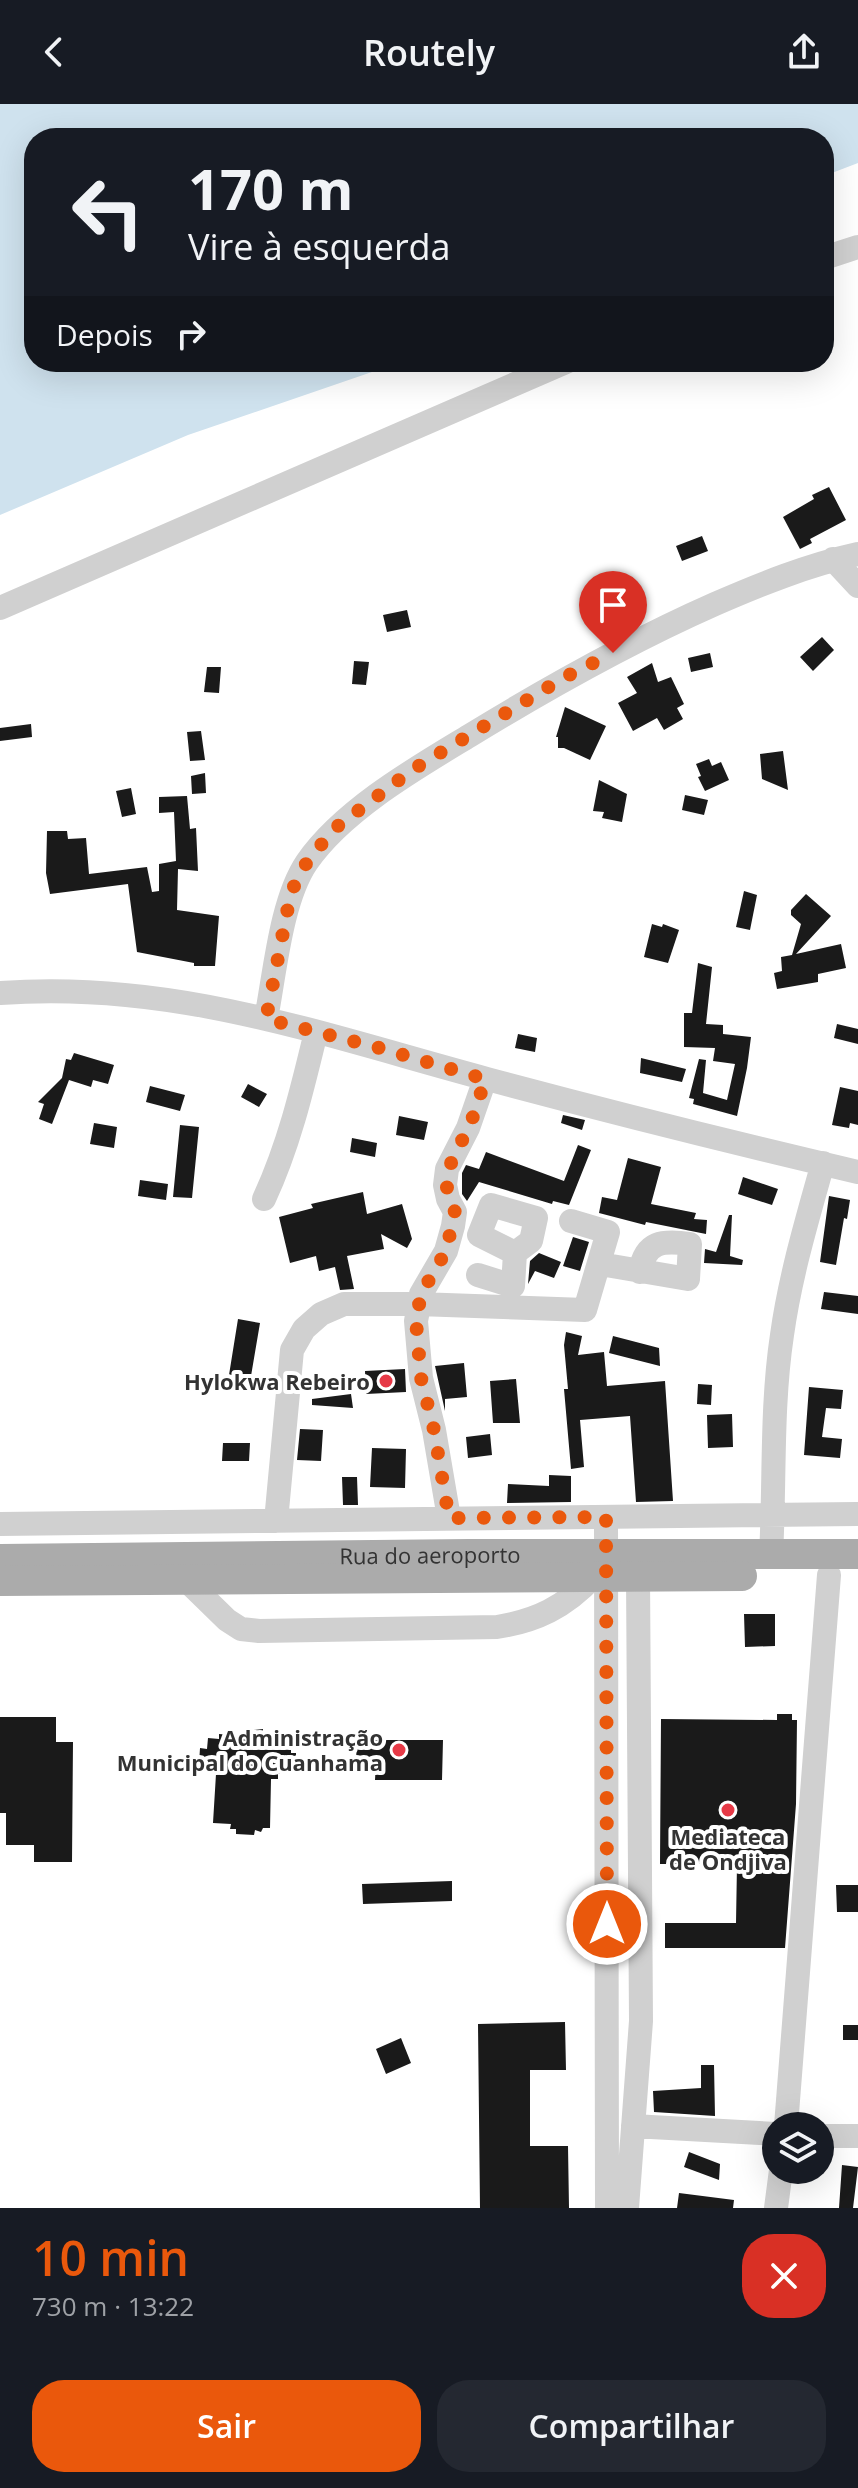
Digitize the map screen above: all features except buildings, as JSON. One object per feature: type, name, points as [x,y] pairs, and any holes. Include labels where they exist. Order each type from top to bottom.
[{"type":"main road","name":"Rua do aeroporto","points":[[0,1581],[186,1580],[601,1570],[771,1555],[858,1554]]},
{"type":"main road","name":"Rua do aeroporto","points":[[0,1559],[601,1570],[638,1576],[843,1575]]},
{"type":"street","points":[[834,255],[858,247]]},
{"type":"street","points":[[0,608],[543,372]]},
{"type":"street","points":[[266,1019],[291,892],[307,862],[334,829],[412,770],[565,677],[661,628],[747,590],[833,559],[858,554]]},
{"type":"street","points":[[833,559],[858,586]]},
{"type":"street","points":[[0,993],[32,990],[150,995],[266,1019],[485,1079],[858,1172]]},
{"type":"street","points":[[264,1199],[283,1159],[316,1032]]},
{"type":"street","points":[[449,1518],[434,1430],[421,1378],[416,1336],[418,1304],[450,1238],[455,1212],[445,1185],[447,1169],[468,1128],[485,1079]]},
{"type":"street","points":[[771,1555],[781,1336],[799,1249],[823,1163]]},
{"type":"street","points":[[448,1199],[486,1216]]},
{"type":"street","points":[[478,1275],[513,1286],[515,1253],[531,1241],[536,1218],[491,1205],[479,1235],[515,1253]]},
{"type":"street","points":[[276,1521],[292,1350],[304,1329],[321,1314],[344,1304],[585,1310],[608,1232],[571,1221]]},
{"type":"street","points":[[600,1264],[640,1272]]},
{"type":"street","points":[[0,1524],[858,1514]]},
{"type":"street","points":[[606,1517],[601,1570],[607,2208]]},
{"type":"street","points":[[186,1580],[227,1620],[241,1629],[497,1627],[522,1623],[574,1597],[601,1570]]},
{"type":"street","points":[[787,2112],[843,1575]]},
{"type":"street","points":[[627,2208],[641,2021],[638,1576]]},
{"type":"street","points":[[633,2126],[762,2133]]},
{"type":"street","points":[[834,2136],[858,2136]]},
{"type":"street","points":[[776,2208],[779,2184]]},
{"type":"water","points":[[0,104],[858,104],[858,163],[834,172],[834,128],[24,128],[24,372],[372,372],[188,435],[0,515]]},
{"type":"place","name":"Hylokwa Rebeiro","points":[[386,1381]]},
{"type":"place","name":"Administração Municipal do Cuanhama","points":[[399,1750]]},
{"type":"place","name":"Mediateca de Ondjiva","points":[[728,1810]]},
{"type":"route","points":[[607,1924],[606,1517],[449,1518],[434,1430],[421,1378],[417,1350],[417,1307],[421,1294],[446,1251],[455,1212],[445,1185],[447,1169],[478,1105],[485,1079],[266,1019],[291,892],[307,862],[334,829],[412,770],[565,677],[613,653]]}]
